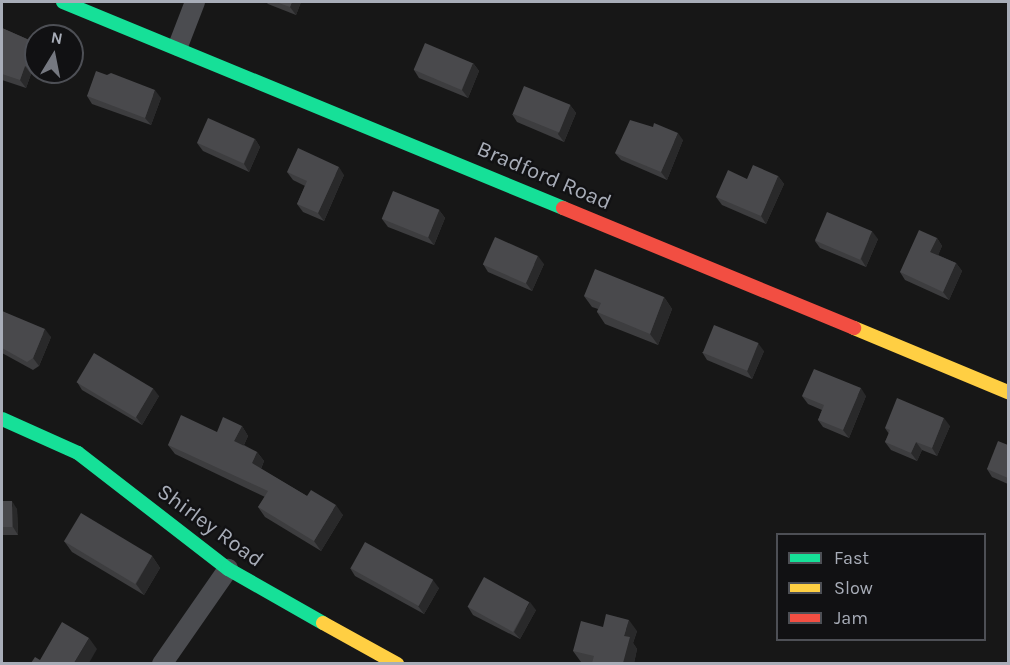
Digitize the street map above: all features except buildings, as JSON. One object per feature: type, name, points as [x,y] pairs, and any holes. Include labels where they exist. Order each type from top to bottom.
[{"type":"street","name":"Bradford Road","points":[[63,2],[178,46],[1008,392]]},
{"type":"street","points":[[178,46],[195,2]]},
{"type":"street","name":"Shirley Road","points":[[2,419],[78,453],[228,569],[397,663]]},
{"type":"street","points":[[162,663],[228,569]]},
{"type":"traffic: fast","points":[[63,2],[563,208]]},
{"type":"traffic: fast","points":[[2,419],[78,453],[228,569],[323,623]]},
{"type":"traffic: slow","points":[[854,328],[1008,392]]},
{"type":"traffic: slow","points":[[323,623],[397,664]]},
{"type":"traffic: jam","points":[[563,208],[854,328]]}]
